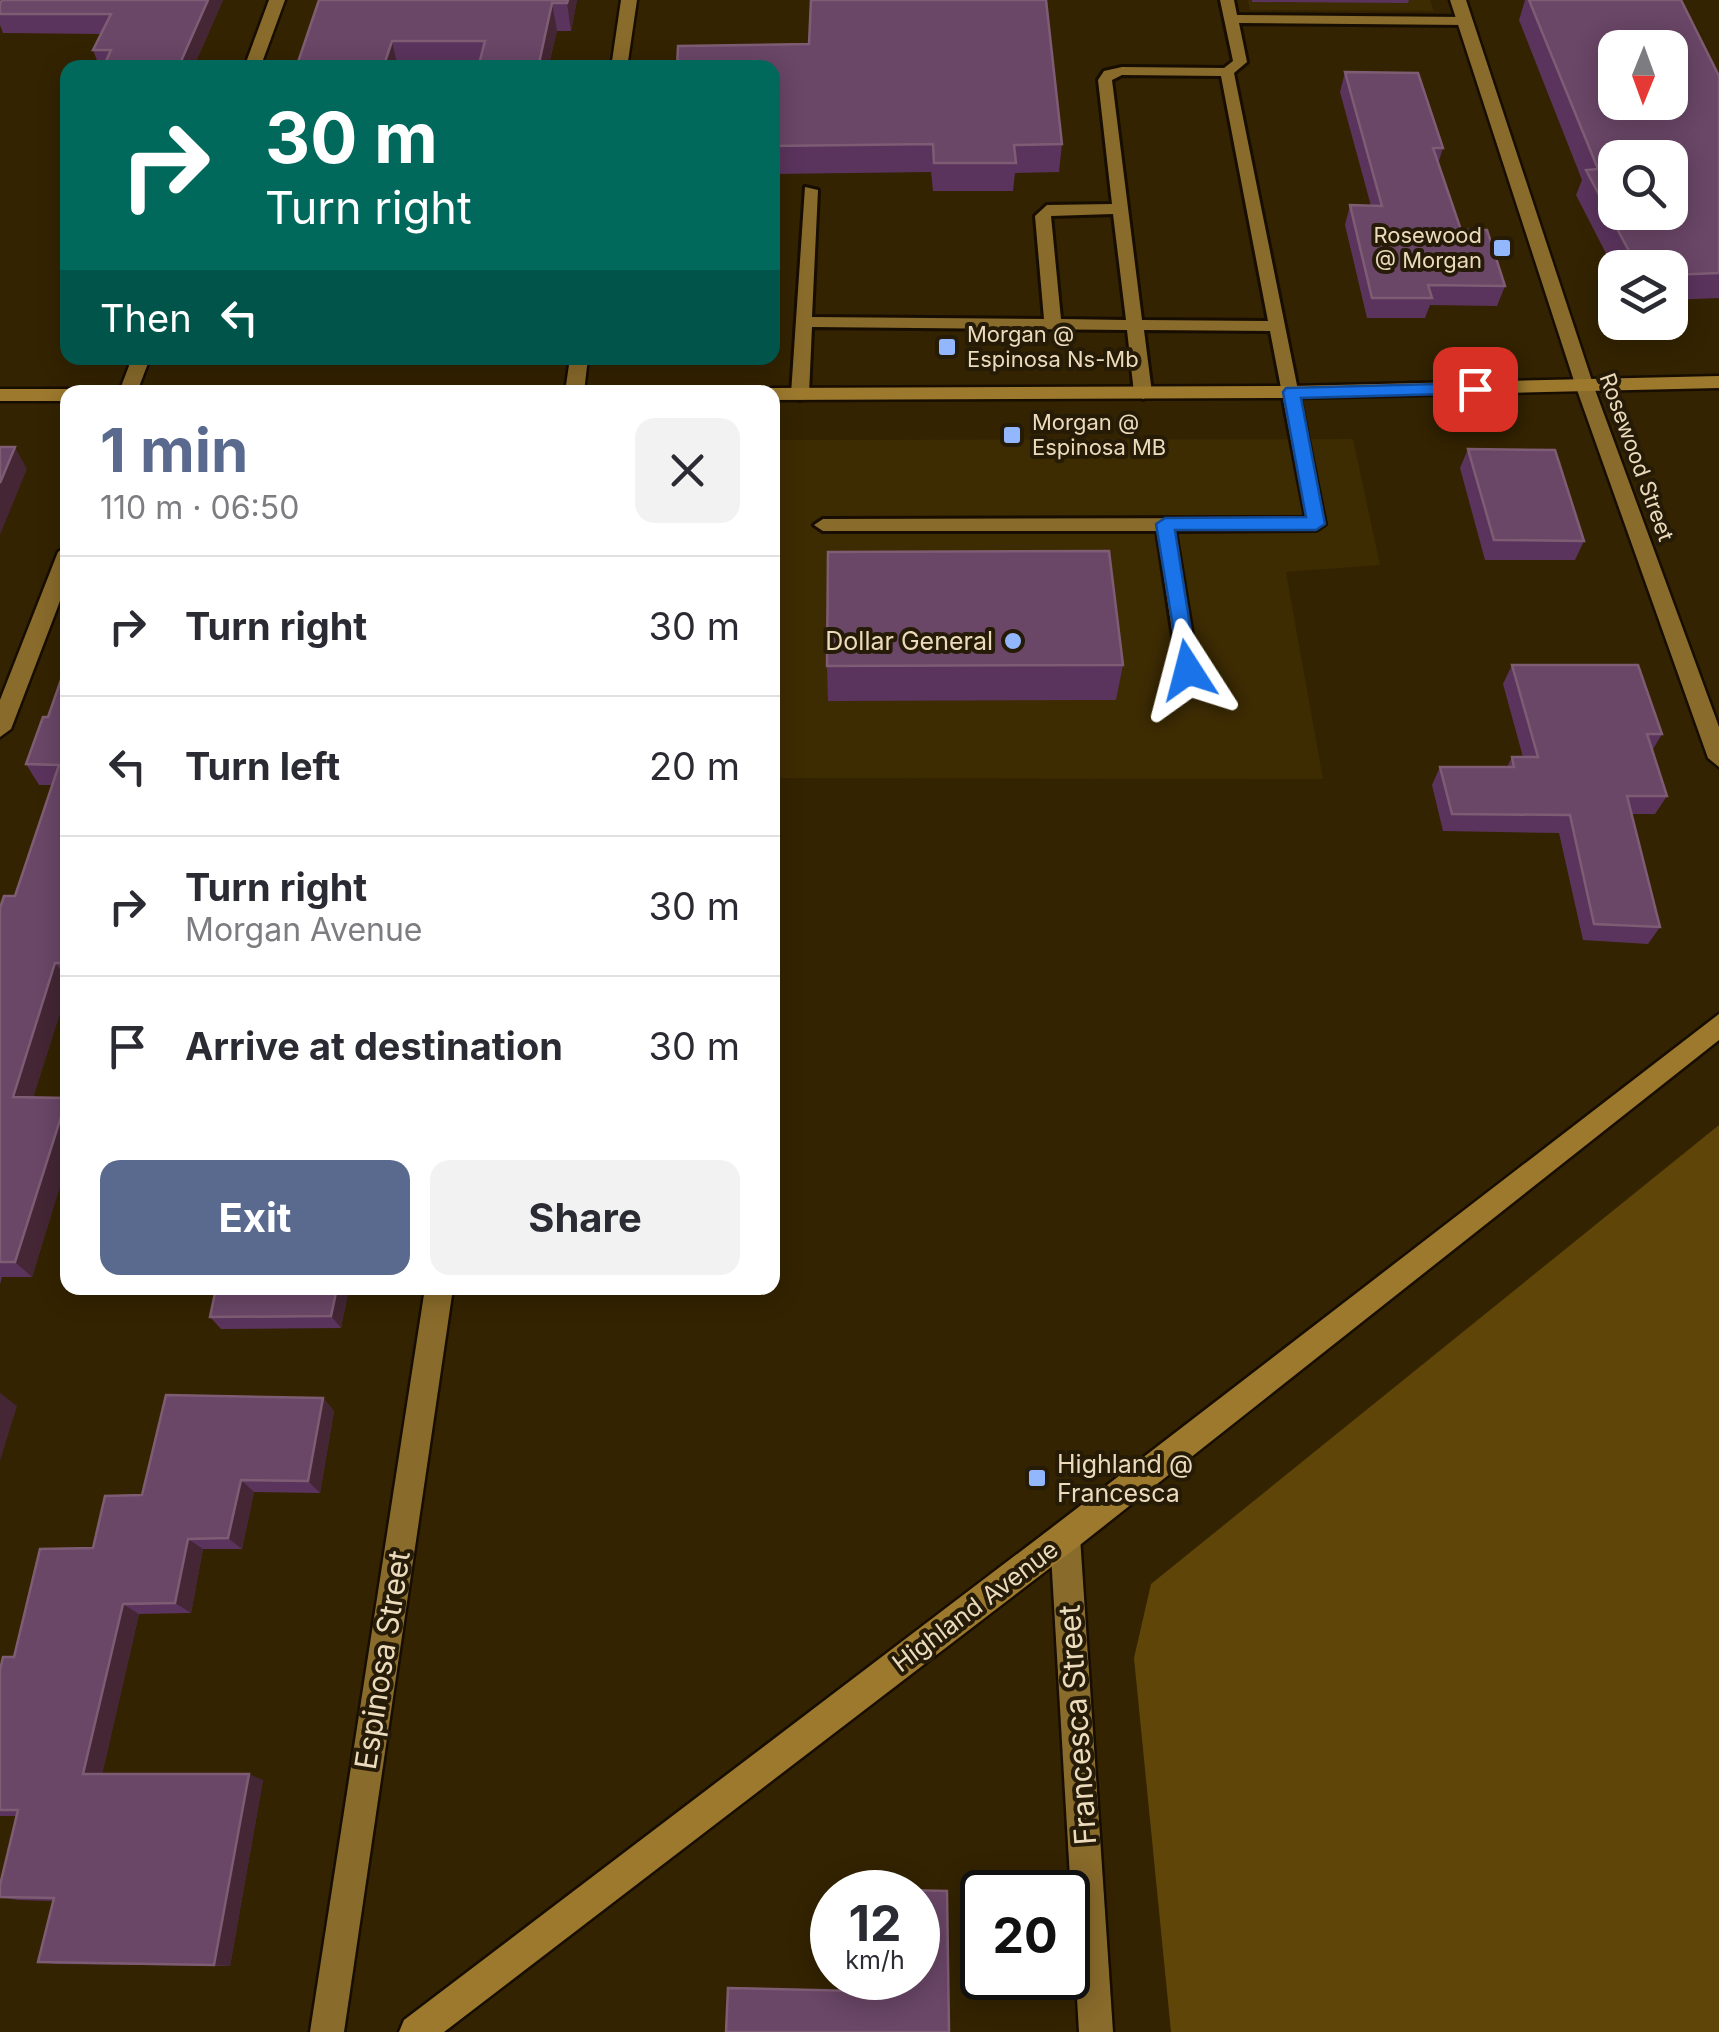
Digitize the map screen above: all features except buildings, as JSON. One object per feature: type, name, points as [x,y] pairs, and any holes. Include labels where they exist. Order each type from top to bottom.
[{"type":"street","points":[[255,60],[277,0]]},
{"type":"street","points":[[620,60],[629,0]]},
{"type":"street","name":"Rosewood Street","points":[[1458,0],[1585,387],[1719,758]]},
{"type":"street","points":[[780,394],[1292,392],[1719,382]]},
{"type":"street","points":[[0,395],[60,395]]},
{"type":"street","points":[[0,729],[60,573]]},
{"type":"street","name":"Highland Avenue","points":[[416,2032],[1065,1538],[1719,1026]]},
{"type":"street","name":"Espinosa Street","points":[[327,2032],[438,1295]]},
{"type":"street","name":"Francesca Street","points":[[1065,1538],[1096,2032]]},
{"type":"lane","points":[[1142,393],[1105,80],[1109,74],[1226,72],[1240,62],[1227,0]]},
{"type":"lane","points":[[1231,19],[1464,21]]},
{"type":"lane","points":[[823,525],[1316,524],[1226,72]]},
{"type":"lane","points":[[800,394],[810,190]]},
{"type":"lane","points":[[1053,324],[1043,216],[1046,210],[1121,208]]},
{"type":"lane","points":[[804,322],[1278,326]]},
{"type":"lane","points":[[1165,524],[1188,670]]},
{"type":"shaded area","points":[[1248,0],[1430,0],[1434,11],[1250,10]]},
{"type":"shaded area","points":[[1353,439],[1380,565],[1286,572],[1323,779],[780,778],[780,440]]},
{"type":"shaded area","points":[[1719,1125],[1719,2032],[1171,2032],[1134,1658],[1151,1584]]},
{"type":"place","name":"Rosewood @ Morgan","points":[[1502,248]]},
{"type":"place","name":"Morgan @ Espinosa Ns-Mb","points":[[947,347]]},
{"type":"place","name":"Morgan @ Espinosa MB","points":[[1012,435]]},
{"type":"place","name":"Dollar General","points":[[1013,641]]},
{"type":"place","name":"Highland @ Francesca","points":[[1037,1478]]},
{"type":"route","points":[[1188,670],[1165,524],[1316,524],[1292,392],[1475,389]]}]
